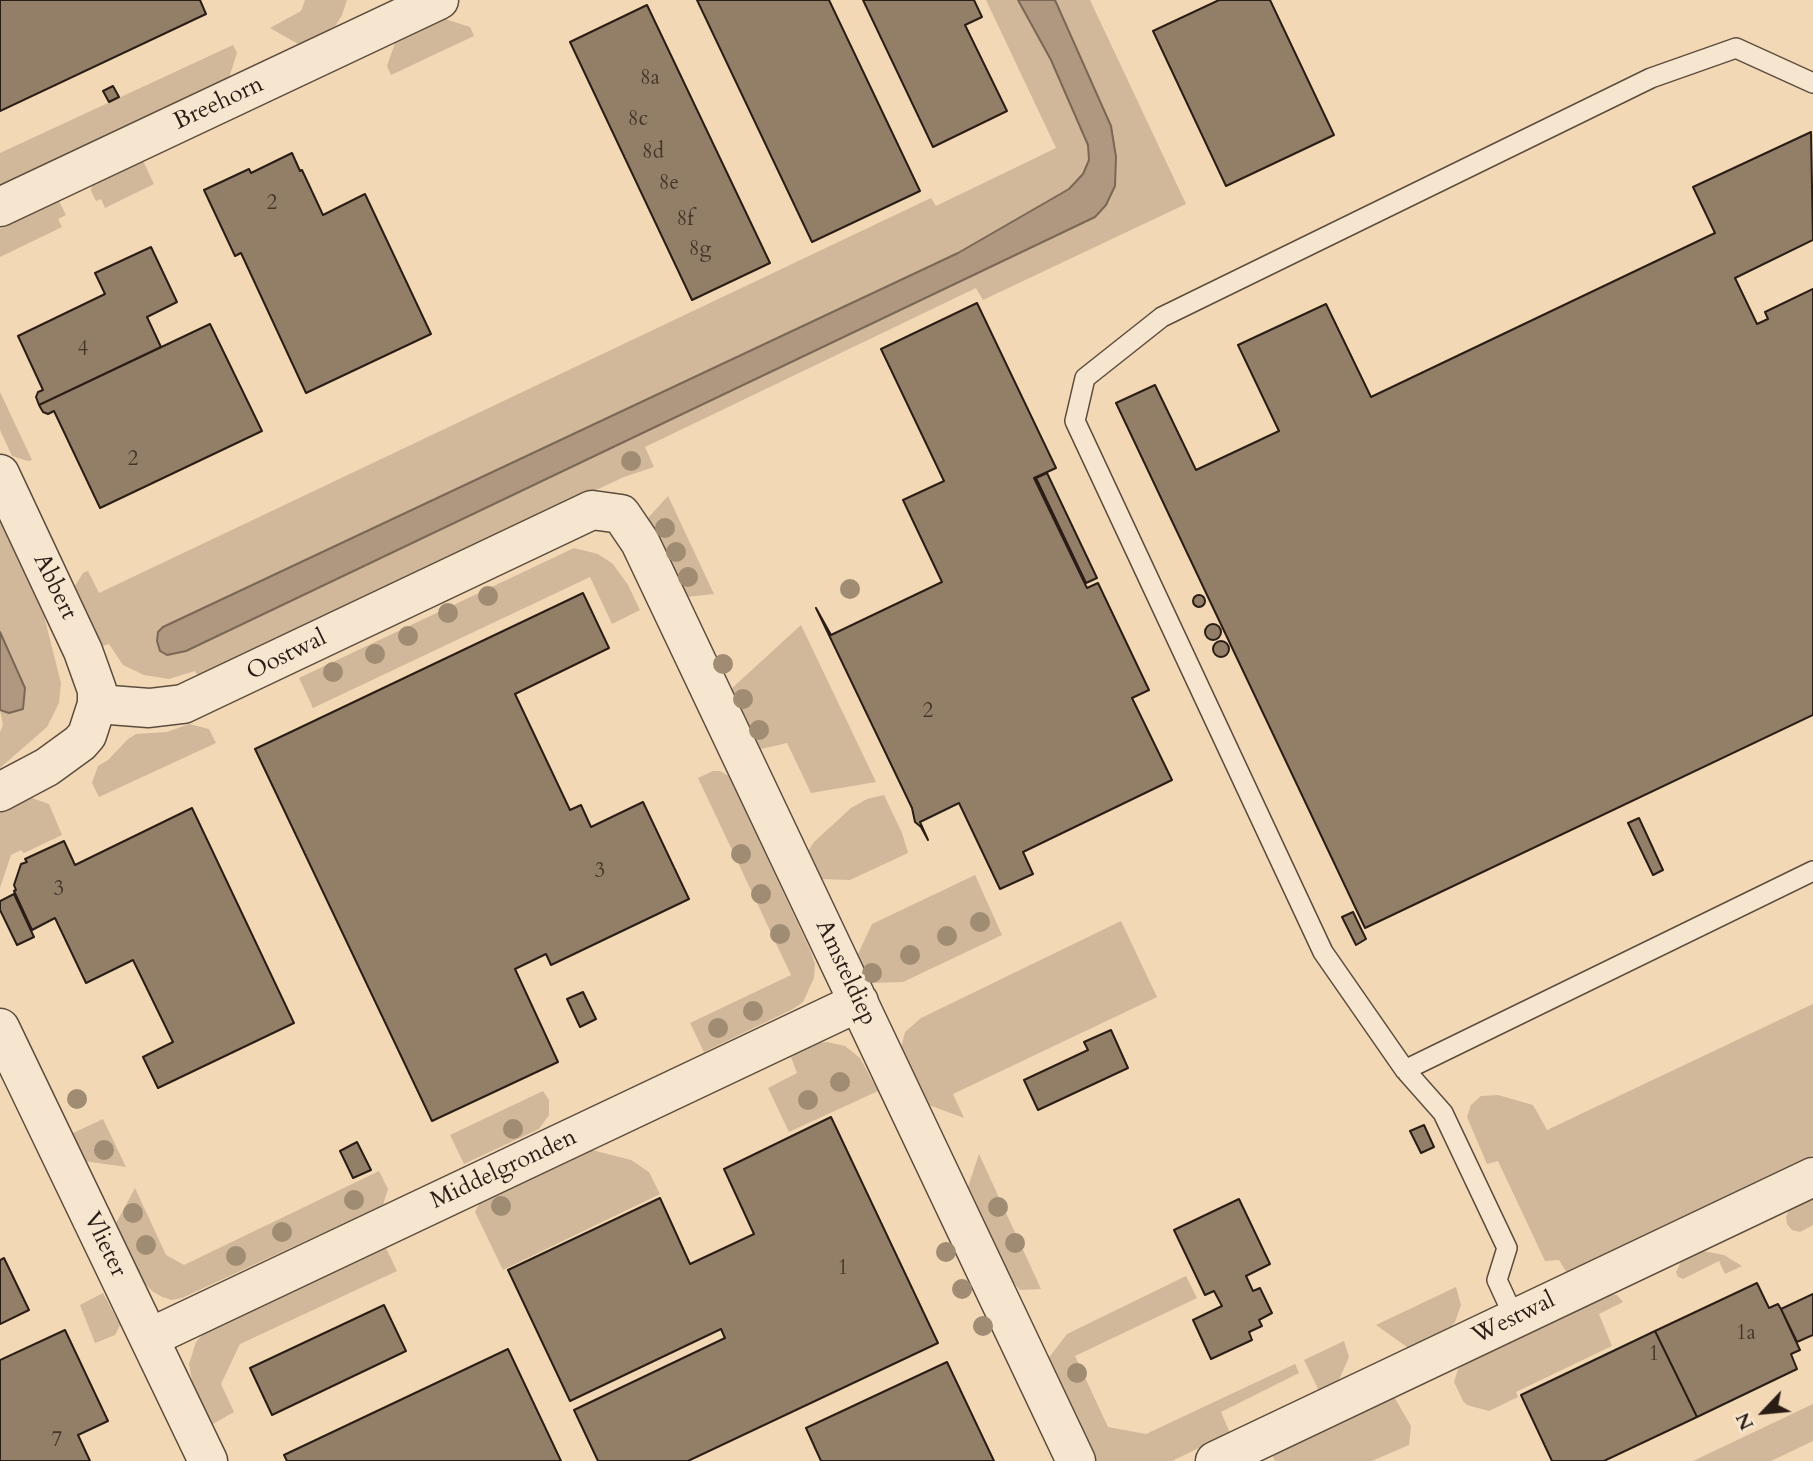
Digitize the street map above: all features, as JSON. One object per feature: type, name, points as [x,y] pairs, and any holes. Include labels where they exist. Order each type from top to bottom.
[{"type":"street","name":"Breehorn","points":[[0,207],[385,11],[439,0]]},
{"type":"street","name":"Abbert","points":[[0,474],[83,651],[97,690],[97,704]]},
{"type":"street","name":"Oostwal","points":[[97,704],[149,708],[183,704],[592,510]]},
{"type":"street","name":"Amsteldiep","points":[[592,510],[621,514],[640,541],[1076,1461]]},
{"type":"street","points":[[0,792],[47,767],[80,743],[87,735],[97,704]]},
{"type":"street","name":"Middelgronden","points":[[149,1338],[859,1002]]},
{"type":"street","name":"Vlieter","points":[[0,1028],[208,1461]]},
{"type":"street","name":"Westwal","points":[[1215,1461],[1813,1177]]},
{"type":"lane","points":[[1515,1319],[1497,1280],[1507,1248],[1443,1113],[1405,1070],[1324,952],[1075,421],[1085,377],[1162,317],[1651,78],[1736,48],[1813,83]]},
{"type":"lane","points":[[1405,1070],[1813,871]]},
{"type":"shaded area","points":[[305,0],[347,0],[336,25],[300,45],[270,28],[301,11]]},
{"type":"shaded area","points":[[986,0],[1018,0],[1051,60],[1088,145],[1089,160],[1083,174],[1069,189],[958,253],[163,627],[167,655],[186,651],[1095,217],[1111,126],[1055,0],[1090,0],[1186,204],[983,300],[976,288],[645,447],[654,467],[624,477],[198,676],[195,671],[169,679],[144,675],[123,665],[109,644],[103,646],[75,586],[83,573],[88,571],[99,593],[931,198],[936,206],[1056,148]]},
{"type":"shaded area","points":[[1018,0],[1055,0],[1111,126],[1116,157],[1115,186],[1106,205],[1095,217],[186,651],[167,655],[160,651],[158,632],[163,627],[958,253],[1069,189],[1083,174],[1089,160],[1088,145],[1051,60]]},
{"type":"shaded area","points":[[445,19],[470,27],[474,36],[391,75],[387,66],[395,43]]},
{"type":"shaded area","points":[[233,45],[237,53],[229,78],[0,186],[0,153]]},
{"type":"shaded area","points":[[143,161],[154,184],[105,208],[101,199],[96,201],[91,191],[92,186]]},
{"type":"shaded area","points":[[59,201],[66,215],[58,219],[62,227],[0,257],[0,229]]},
{"type":"shaded area","points":[[0,392],[32,460],[12,456],[0,430]]},
{"type":"shaded area","points":[[668,496],[714,594],[686,597],[648,518]]},
{"type":"shaded area","points":[[0,521],[44,616],[61,683],[59,703],[47,727],[0,768],[0,732],[3,725],[0,710],[9,713],[25,688],[0,632]]},
{"type":"shaded area","points":[[574,548],[598,554],[613,564],[628,585],[640,610],[612,624],[590,577],[313,708],[299,678]]},
{"type":"shaded area","points":[[801,625],[876,782],[811,793],[787,743],[757,750],[730,690]]},
{"type":"shaded area","points":[[0,632],[25,688],[23,709],[9,713],[0,710]]},
{"type":"shaded area","points":[[189,724],[209,729],[216,743],[99,797],[92,783],[98,766],[108,760],[128,739],[136,734],[167,732]]},
{"type":"shaded area","points":[[713,771],[729,776],[815,964],[814,978],[803,1002],[704,1052],[690,1023],[791,975],[698,778]]},
{"type":"shaded area","points":[[884,795],[902,833],[908,853],[850,880],[820,879],[808,851],[814,842],[851,808],[867,799]]},
{"type":"shaded area","points":[[32,798],[49,804],[62,835],[24,853],[21,850],[11,855],[0,888],[0,813]]},
{"type":"shaded area","points":[[975,875],[1002,935],[903,982],[870,983],[857,956],[872,924]]},
{"type":"shaded area","points":[[1121,921],[1157,997],[953,1094],[964,1118],[926,1104],[900,1051],[905,1032],[921,1018]]},
{"type":"shaded area","points":[[1813,1004],[1813,1155],[1567,1273],[1559,1260],[1545,1261],[1498,1161],[1487,1164],[1467,1117],[1471,1105],[1481,1096],[1498,1095],[1533,1105],[1547,1130]]},
{"type":"shaded area","points":[[827,1042],[845,1046],[860,1058],[878,1091],[789,1132],[768,1088],[797,1073],[789,1052],[808,1044]]},
{"type":"shaded area","points":[[543,1091],[549,1100],[549,1115],[539,1129],[464,1164],[450,1135]]},
{"type":"shaded area","points":[[103,1119],[126,1167],[84,1161],[71,1134]]},
{"type":"shaded area","points":[[588,1149],[631,1160],[649,1172],[660,1194],[503,1270],[475,1212],[480,1202]]},
{"type":"shaded area","points":[[979,1154],[1041,1289],[1020,1290],[1008,1276],[967,1190]]},
{"type":"shaded area","points":[[379,1171],[388,1189],[383,1205],[182,1298],[172,1300],[152,1291],[141,1279],[115,1225],[135,1188],[166,1255],[184,1265]]},
{"type":"shaded area","points":[[1813,1198],[1813,1225],[1800,1232],[1792,1230],[1787,1224],[1789,1210]]},
{"type":"shaded area","points":[[386,1248],[397,1271],[240,1344],[221,1384],[234,1412],[213,1424],[193,1386],[189,1364],[196,1342],[208,1328]]},
{"type":"shaded area","points":[[1703,1251],[1724,1255],[1742,1266],[1725,1274],[1719,1261],[1683,1279],[1678,1277],[1676,1272],[1681,1262]]},
{"type":"shaded area","points":[[1186,1276],[1197,1298],[1075,1356],[1108,1427],[1146,1434],[1295,1364],[1299,1373],[1221,1412],[1230,1433],[1172,1461],[1096,1461],[1047,1360],[1067,1334]]},
{"type":"shaded area","points":[[1456,1287],[1461,1305],[1455,1322],[1448,1330],[1407,1347],[1376,1325]]},
{"type":"shaded area","points":[[103,1293],[120,1325],[115,1335],[95,1343],[80,1305]]},
{"type":"shaded area","points":[[1611,1295],[1617,1295],[1623,1302],[1599,1314],[1612,1346],[1516,1392],[1518,1397],[1489,1411],[1467,1405],[1463,1401],[1454,1382],[1458,1369]]},
{"type":"shaded area","points":[[1344,1341],[1349,1357],[1339,1380],[1319,1391],[1304,1360]]},
{"type":"shaded area","points":[[1393,1395],[1411,1426],[1409,1445],[1372,1461],[1275,1461],[1271,1453]]},
{"type":"shaded area","points":[[1813,1404],[1813,1441],[1771,1461],[1693,1461]]},
{"type":"building","points":[[0,0],[200,0],[206,14],[0,111]]},
{"type":"building","points":[[697,0],[829,0],[920,191],[812,242]]},
{"type":"building","points":[[863,0],[974,0],[982,17],[965,25],[1007,111],[933,147]]},
{"type":"building","points":[[1219,0],[1270,0],[1334,135],[1226,186],[1153,31]]},
{"type":"building","points":[[647,5],[770,263],[692,300],[570,42]]},
{"type":"building","points":[[113,86],[119,97],[109,102],[103,91]]},
{"type":"building","points":[[1811,132],[1813,240],[1735,278],[1757,324],[1768,319],[1765,312],[1813,289],[1813,715],[1365,928],[1116,403],[1155,385],[1196,470],[1279,431],[1238,345],[1326,304],[1371,397],[1715,233],[1693,187]]},
{"type":"building","points":[[292,153],[323,215],[365,194],[431,334],[306,393],[241,253],[235,256],[204,190],[249,169],[251,173]]},
{"type":"building","points":[[151,247],[177,302],[147,317],[161,347],[39,405],[36,397],[38,392],[43,390],[18,336],[105,294],[95,273]]},
{"type":"building","points":[[977,303],[1056,468],[1034,478],[1087,588],[1098,583],[1149,690],[1132,698],[1172,780],[1023,852],[1033,874],[1000,889],[959,803],[920,822],[928,840],[915,822],[912,808],[816,608],[831,635],[942,582],[903,500],[944,481],[881,349]]},
{"type":"building","points":[[210,324],[262,431],[100,508],[54,411],[48,414],[43,412],[39,405]]},
{"type":"building","points":[[1047,473],[1097,578],[1086,583],[1036,478]]},
{"type":"building","points":[[583,593],[609,648],[515,694],[570,810],[581,805],[591,827],[643,802],[689,899],[551,965],[546,954],[515,969],[558,1062],[432,1121],[255,749]]},
{"type":"building","points":[[1199,595],[1205,601],[1199,607],[1193,601]]},
{"type":"building","points":[[1213,624],[1219,626],[1219,638],[1213,640],[1207,638],[1205,632],[1207,626]]},
{"type":"building","points":[[1221,641],[1227,643],[1227,655],[1221,657],[1215,655],[1213,649],[1215,643]]},
{"type":"building","points":[[192,808],[294,1023],[158,1088],[143,1057],[173,1042],[133,960],[86,983],[55,918],[32,930],[14,891],[14,885],[21,864],[27,862],[25,859],[64,841],[75,865]]},
{"type":"building","points":[[1639,818],[1663,870],[1653,875],[1628,823]]},
{"type":"building","points":[[14,894],[34,937],[17,945],[0,910],[0,901]]},
{"type":"building","points":[[1353,912],[1366,939],[1356,945],[1342,917]]},
{"type":"building","points":[[583,992],[596,1019],[580,1027],[567,999]]},
{"type":"building","points":[[1111,1030],[1128,1068],[1038,1110],[1024,1080],[1088,1050],[1084,1042]]},
{"type":"building","points":[[831,1117],[938,1343],[688,1461],[598,1461],[574,1410],[725,1338],[721,1329],[570,1401],[508,1270],[660,1198],[690,1264],[754,1234],[724,1169]]},
{"type":"building","points":[[1424,1125],[1434,1147],[1421,1153],[1410,1131]]},
{"type":"building","points":[[357,1142],[371,1170],[353,1178],[340,1151]]},
{"type":"building","points":[[1239,1199],[1270,1264],[1246,1276],[1253,1291],[1260,1288],[1272,1313],[1259,1320],[1262,1326],[1249,1332],[1252,1340],[1211,1359],[1193,1320],[1222,1306],[1214,1291],[1205,1295],[1174,1230]]},
{"type":"building","points":[[4,1258],[29,1310],[0,1324],[0,1260]]},
{"type":"building","points":[[1757,1283],[1769,1308],[1778,1304],[1781,1309],[1800,1350],[1791,1354],[1797,1369],[1697,1417],[1655,1331]]},
{"type":"building","points":[[1813,1294],[1813,1335],[1797,1342],[1781,1309]]},
{"type":"building","points":[[384,1305],[406,1351],[272,1415],[250,1368]]},
{"type":"building","points":[[65,1330],[108,1421],[78,1435],[90,1461],[0,1461],[0,1360]]},
{"type":"building","points":[[1655,1331],[1697,1417],[1604,1461],[1552,1461],[1521,1395]]},
{"type":"building","points":[[508,1349],[561,1461],[287,1461],[284,1455]]},
{"type":"building","points":[[947,1362],[994,1461],[821,1461],[806,1428]]}]
